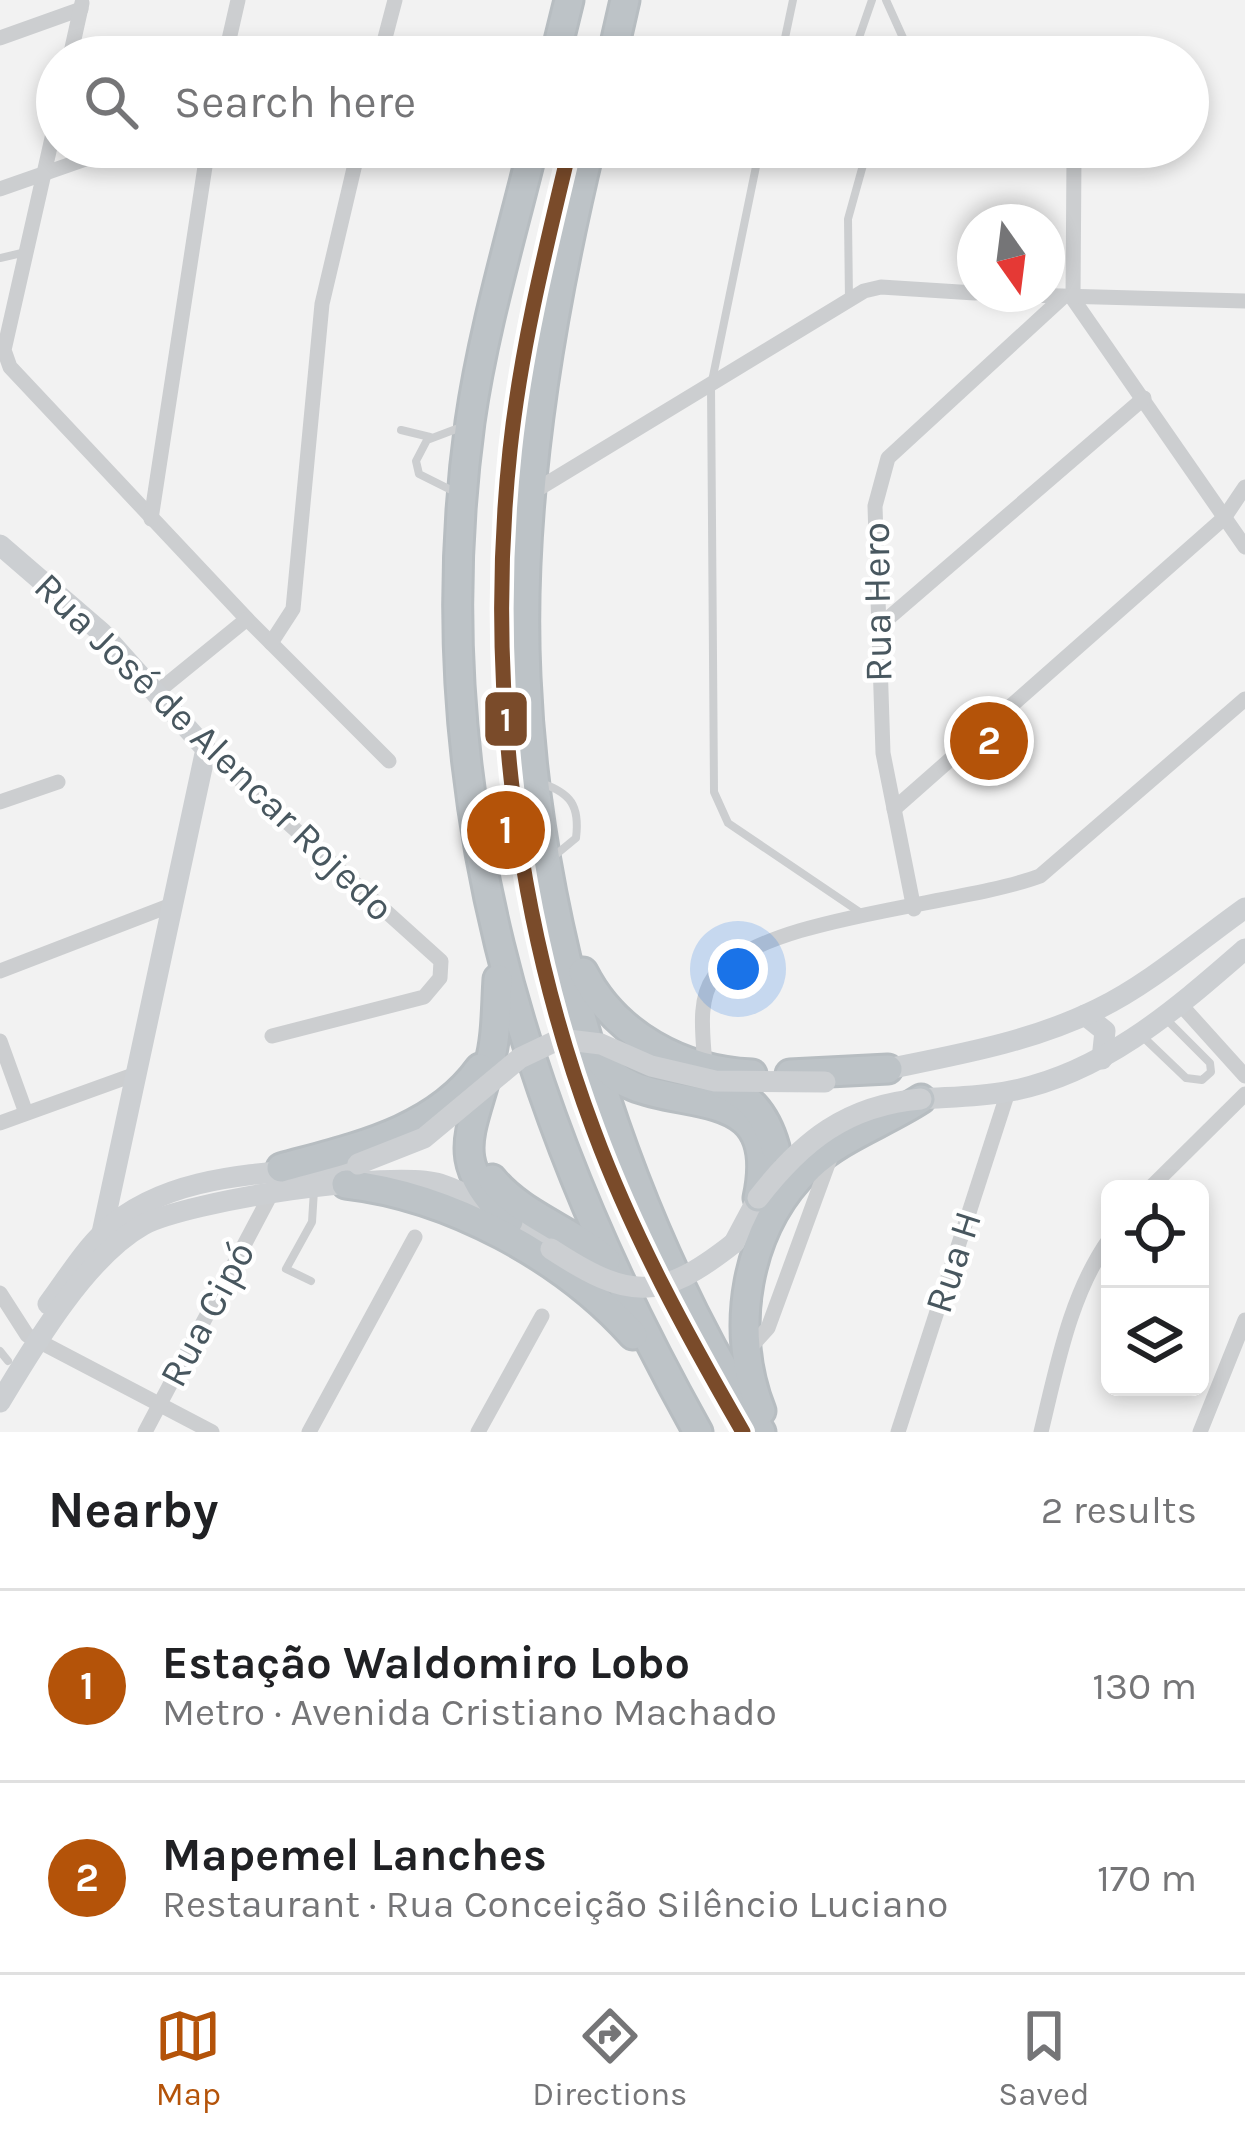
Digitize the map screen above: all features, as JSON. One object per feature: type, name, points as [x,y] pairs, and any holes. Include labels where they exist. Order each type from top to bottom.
[{"type":"highway","points":[[560,36],[569,0]]},
{"type":"highway","points":[[617,36],[626,0]]},
{"type":"highway","points":[[528,168],[470,422],[461,667],[468,788],[500,957],[527,1056],[598,1253],[698,1432]]},
{"type":"highway","points":[[585,168],[557,283],[533,492],[525,674],[534,780],[589,1042],[654,1228],[722,1370],[765,1432]]},
{"type":"highway","points":[[565,934],[596,998],[619,1021],[743,1093],[762,1115],[774,1142],[777,1178],[757,1244],[744,1317],[751,1387],[765,1432]]},
{"type":"highway","points":[[500,957],[494,1044],[466,1136],[467,1160],[477,1183],[509,1221]]},
{"type":"highway","points":[[589,1042],[618,1082],[723,1106],[738,1117],[752,1131],[764,1162],[758,1198]]},
{"type":"highway","points":[[281,1168],[408,1128],[460,1092],[494,1044]]},
{"type":"highway","points":[[508,1069],[483,1117],[489,1175],[514,1201],[598,1253]]},
{"type":"highway","points":[[710,1074],[888,1069]]},
{"type":"highway","points":[[757,1244],[807,1169],[834,1148],[921,1099]]},
{"type":"highway","points":[[346,1184],[413,1194],[478,1222],[608,1306],[660,1364]]},
{"type":"main road","name":"Rua José de Alencar Rojedo","points":[[0,545],[102,633],[206,749]]},
{"type":"main road","points":[[112,1237],[112,1184],[206,749]]},
{"type":"main road","points":[[0,1402],[33,1338],[112,1237],[123,1216],[187,1188],[281,1168],[358,1164],[409,1144],[453,1118],[538,1045],[582,1040],[650,1066],[825,1082],[1003,1045],[1085,1015],[1114,1001],[1243,910]]},
{"type":"main road","points":[[112,1237],[190,1209],[400,1178],[445,1185],[603,1282],[628,1290],[656,1288],[685,1280],[734,1243],[758,1198],[816,1134],[847,1114],[887,1102],[1008,1092],[1102,1059],[1173,1011],[1245,949]]},
{"type":"main road","points":[[1114,1001],[1118,1024],[1139,1034]]},
{"type":"main road","points":[[1085,1015],[1105,1031],[1102,1059]]},
{"type":"main road","points":[[112,1184],[123,1216]]},
{"type":"main road","points":[[3,1363],[33,1338]]},
{"type":"street","points":[[230,36],[238,0]]},
{"type":"street","points":[[385,36],[394,0]]},
{"type":"street","points":[[0,38],[82,5]]},
{"type":"street","points":[[75,36],[82,5]]},
{"type":"street","points":[[46,168],[3,337],[10,368],[247,620],[389,760]]},
{"type":"street","points":[[0,189],[63,168]]},
{"type":"street","points":[[151,519],[205,168]]},
{"type":"street","points":[[271,643],[293,609],[322,304],[354,168]]},
{"type":"street","points":[[1073,168],[1067,299],[1144,398],[1245,547]]},
{"type":"street","points":[[533,492],[850,301],[881,287],[957,292]]},
{"type":"street","points":[[1067,299],[1245,301]]},
{"type":"street","name":"Rua Hero","points":[[914,909],[883,753],[874,506],[888,458],[1067,299]]},
{"type":"street","points":[[877,628],[1144,398]]},
{"type":"street","points":[[894,809],[1224,518],[1245,488]]},
{"type":"street","points":[[157,693],[247,620]]},
{"type":"street","points":[[710,1074],[703,1005],[715,976],[813,924],[914,909],[999,891],[1040,876],[1245,699]]},
{"type":"street","name":"Rua José de Alencar Rojedo","points":[[206,749],[441,962],[440,978],[424,997],[272,1036]]},
{"type":"street","points":[[0,802],[58,782]]},
{"type":"street","points":[[0,971],[174,904]]},
{"type":"street","points":[[1173,1011],[1245,1076]]},
{"type":"street","points":[[0,1041],[26,1113]]},
{"type":"street","points":[[0,1123],[133,1076]]},
{"type":"street","name":"Rua H","points":[[898,1432],[1008,1092]]},
{"type":"street","points":[[1158,1180],[1245,1094]]},
{"type":"street","points":[[746,1352],[767,1328],[834,1148]]},
{"type":"street","name":"Rua Cipó","points":[[145,1432],[270,1196]]},
{"type":"street","points":[[309,1432],[416,1237]]},
{"type":"street","points":[[1041,1432],[1066,1330],[1101,1257]]},
{"type":"street","points":[[0,1293],[33,1338],[212,1432]]},
{"type":"street","points":[[478,1432],[542,1316]]},
{"type":"street","points":[[1200,1432],[1245,1320]]},
{"type":"lane","points":[[786,36],[794,0]]},
{"type":"lane","points":[[860,36],[872,0]]},
{"type":"lane","points":[[886,0],[902,36]]},
{"type":"lane","points":[[756,168],[711,386],[714,792],[728,823],[865,915]]},
{"type":"lane","points":[[850,301],[848,219],[862,168]]},
{"type":"lane","points":[[0,258],[26,252]]},
{"type":"lane","points":[[465,497],[419,474],[418,451],[432,437],[470,422]]},
{"type":"lane","points":[[401,430],[432,437]]},
{"type":"lane","points":[[1139,1034],[1186,1078],[1202,1080],[1211,1072],[1210,1063],[1173,1011]]},
{"type":"lane","points":[[310,1282],[286,1268],[312,1222],[315,1189]]},
{"type":"transit line","name":"1","points":[[565,168],[527,335],[510,450],[502,622],[513,795],[544,967],[594,1131],[662,1284],[743,1432]]},
{"type":"place","name":"Mapemel Lanches","points":[[989,741]]},
{"type":"place","name":"Estação Waldomiro Lobo","points":[[506,830]]}]
